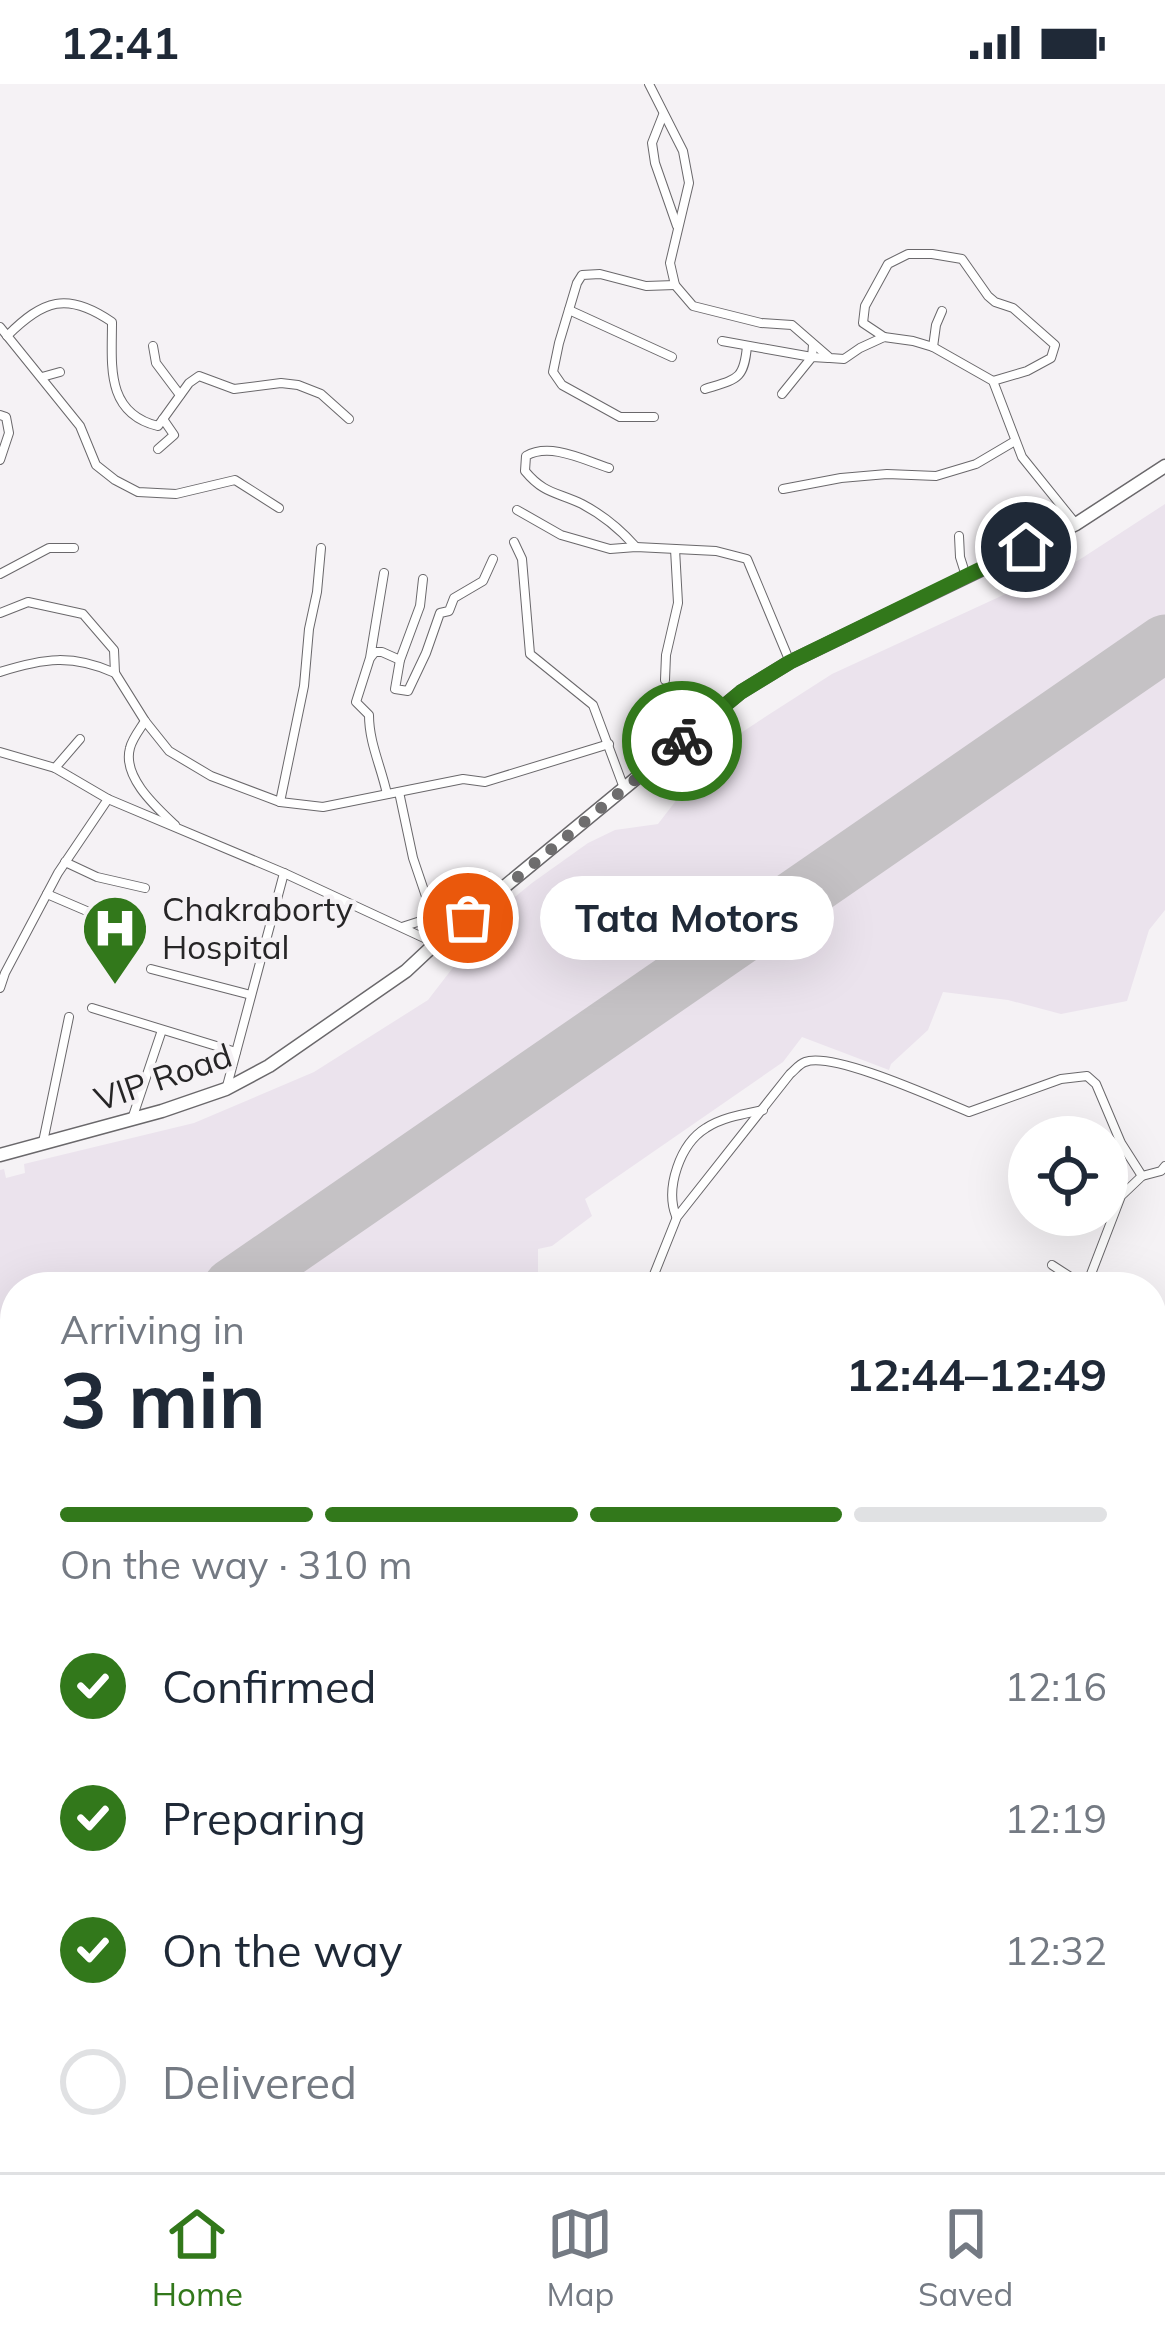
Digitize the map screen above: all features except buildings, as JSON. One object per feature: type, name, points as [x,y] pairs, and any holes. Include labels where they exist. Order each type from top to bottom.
[{"type":"main road","name":"VIP Road","points":[[0,1155],[226,1089],[289,1053],[406,971],[741,692],[790,662],[1076,524],[1165,466]]},
{"type":"street","points":[[649,84],[683,151],[689,183],[670,263],[675,285],[692,306],[761,323],[792,325],[830,358]]},
{"type":"street","points":[[664,114],[652,143],[677,227]]},
{"type":"street","points":[[884,338],[863,323],[866,306],[888,264],[908,254],[962,259],[988,296],[1013,308],[1055,345],[1051,358],[993,381]]},
{"type":"street","points":[[654,417],[620,417],[562,386],[554,372],[583,275],[600,274],[646,286],[675,285]]},
{"type":"street","points":[[7,336],[31,312],[55,303],[92,308],[112,322],[112,380],[122,402],[140,422],[158,426],[188,383],[199,376],[234,389],[281,382],[322,394],[349,419]]},
{"type":"street","points":[[569,310],[672,357]]},
{"type":"street","points":[[933,347],[942,311]]},
{"type":"street","points":[[0,327],[80,426],[96,465],[127,486],[138,492],[176,494],[235,479],[278,508]]},
{"type":"street","points":[[722,341],[844,359],[884,338],[933,347],[993,381],[1022,457],[1076,524]]},
{"type":"street","points":[[782,394],[812,357],[813,344]]},
{"type":"street","points":[[153,346],[156,363],[180,395]]},
{"type":"street","points":[[705,389],[736,380],[745,370],[747,346]]},
{"type":"street","points":[[43,377],[60,372]]},
{"type":"street","points":[[0,415],[6,417],[9,433],[0,460]]},
{"type":"street","points":[[158,449],[174,435],[163,419]]},
{"type":"street","points":[[783,489],[887,474],[936,476],[976,464],[1015,441]]},
{"type":"street","points":[[609,468],[536,451],[526,456],[525,471],[538,487],[602,514],[636,547]]},
{"type":"street","points":[[517,510],[560,535],[610,549],[716,551],[747,559],[790,662]]},
{"type":"street","points":[[959,536],[966,576]]},
{"type":"street","points":[[514,542],[522,559],[530,654],[592,705],[625,789]]},
{"type":"street","points":[[0,574],[49,548],[74,548]]},
{"type":"street","points":[[280,802],[304,686],[321,548]]},
{"type":"street","points":[[665,680],[678,603],[675,549]]},
{"type":"street","points":[[423,579],[395,689],[408,691],[440,613],[449,611],[454,598],[482,581],[493,559]]},
{"type":"street","points":[[384,573],[370,658],[356,702],[369,715],[369,740],[380,758],[388,794]]},
{"type":"street","points":[[0,613],[28,602],[83,614],[114,650],[116,673],[169,751],[211,776],[280,802],[323,807],[463,779],[485,782],[609,744]]},
{"type":"street","points":[[370,658],[382,652],[400,660]]},
{"type":"street","points":[[0,672],[64,658],[91,662],[116,673]]},
{"type":"street","points":[[145,721],[128,752],[130,768],[149,800],[179,829]]},
{"type":"street","points":[[55,768],[80,740]]},
{"type":"street","points":[[0,752],[55,768],[108,800],[284,873],[436,944]]},
{"type":"street","points":[[399,792],[413,858],[433,917]]},
{"type":"street","points":[[0,988],[65,862],[108,800]]},
{"type":"street","points":[[65,862],[97,877],[145,888]]},
{"type":"street","points":[[226,1089],[284,873]]},
{"type":"street","points":[[401,927],[433,917],[487,876]]},
{"type":"street","points":[[47,894],[96,915]]},
{"type":"street","points":[[151,969],[251,995]]},
{"type":"street","points":[[92,1009],[236,1052]]},
{"type":"street","points":[[43,1143],[69,1017]]},
{"type":"street","points":[[132,1119],[162,1030]]},
{"type":"street","points":[[656,1272],[676,1217],[790,1074],[806,1061],[830,1061],[969,1112],[1061,1079],[1088,1076],[1142,1176]]},
{"type":"street","points":[[676,1217],[671,1204],[674,1178],[686,1150],[704,1129],[764,1110]]},
{"type":"street","points":[[1092,1272],[1120,1196],[1142,1176],[1165,1166]]},
{"type":"street","points":[[1052,1265],[1063,1272]]},
{"type":"shaded area","points":[[1165,504],[1165,910],[1149,930],[1127,1001],[1061,1014],[1008,1000],[943,992],[928,1030],[889,1070],[802,1037],[783,1062],[585,1199],[592,1216],[552,1246],[538,1249],[538,1272],[0,1272],[0,1170],[4,1169],[6,1178],[25,1173],[24,1164],[194,1123],[314,1072],[428,1000],[495,913],[532,883],[615,830],[658,824],[715,750],[832,674],[1079,560]]},
{"type":"runway","points":[[254,1272],[1165,643]]},
{"type":"way so far","points":[[468,918],[682,741]]},
{"type":"place","name":"Tata Motors","points":[[468,918]]},
{"type":"place","name":"Chakraborty Hospital","points":[[115,987]]},
{"type":"route","points":[[682,741],[741,692],[790,662],[1026,547]]}]
